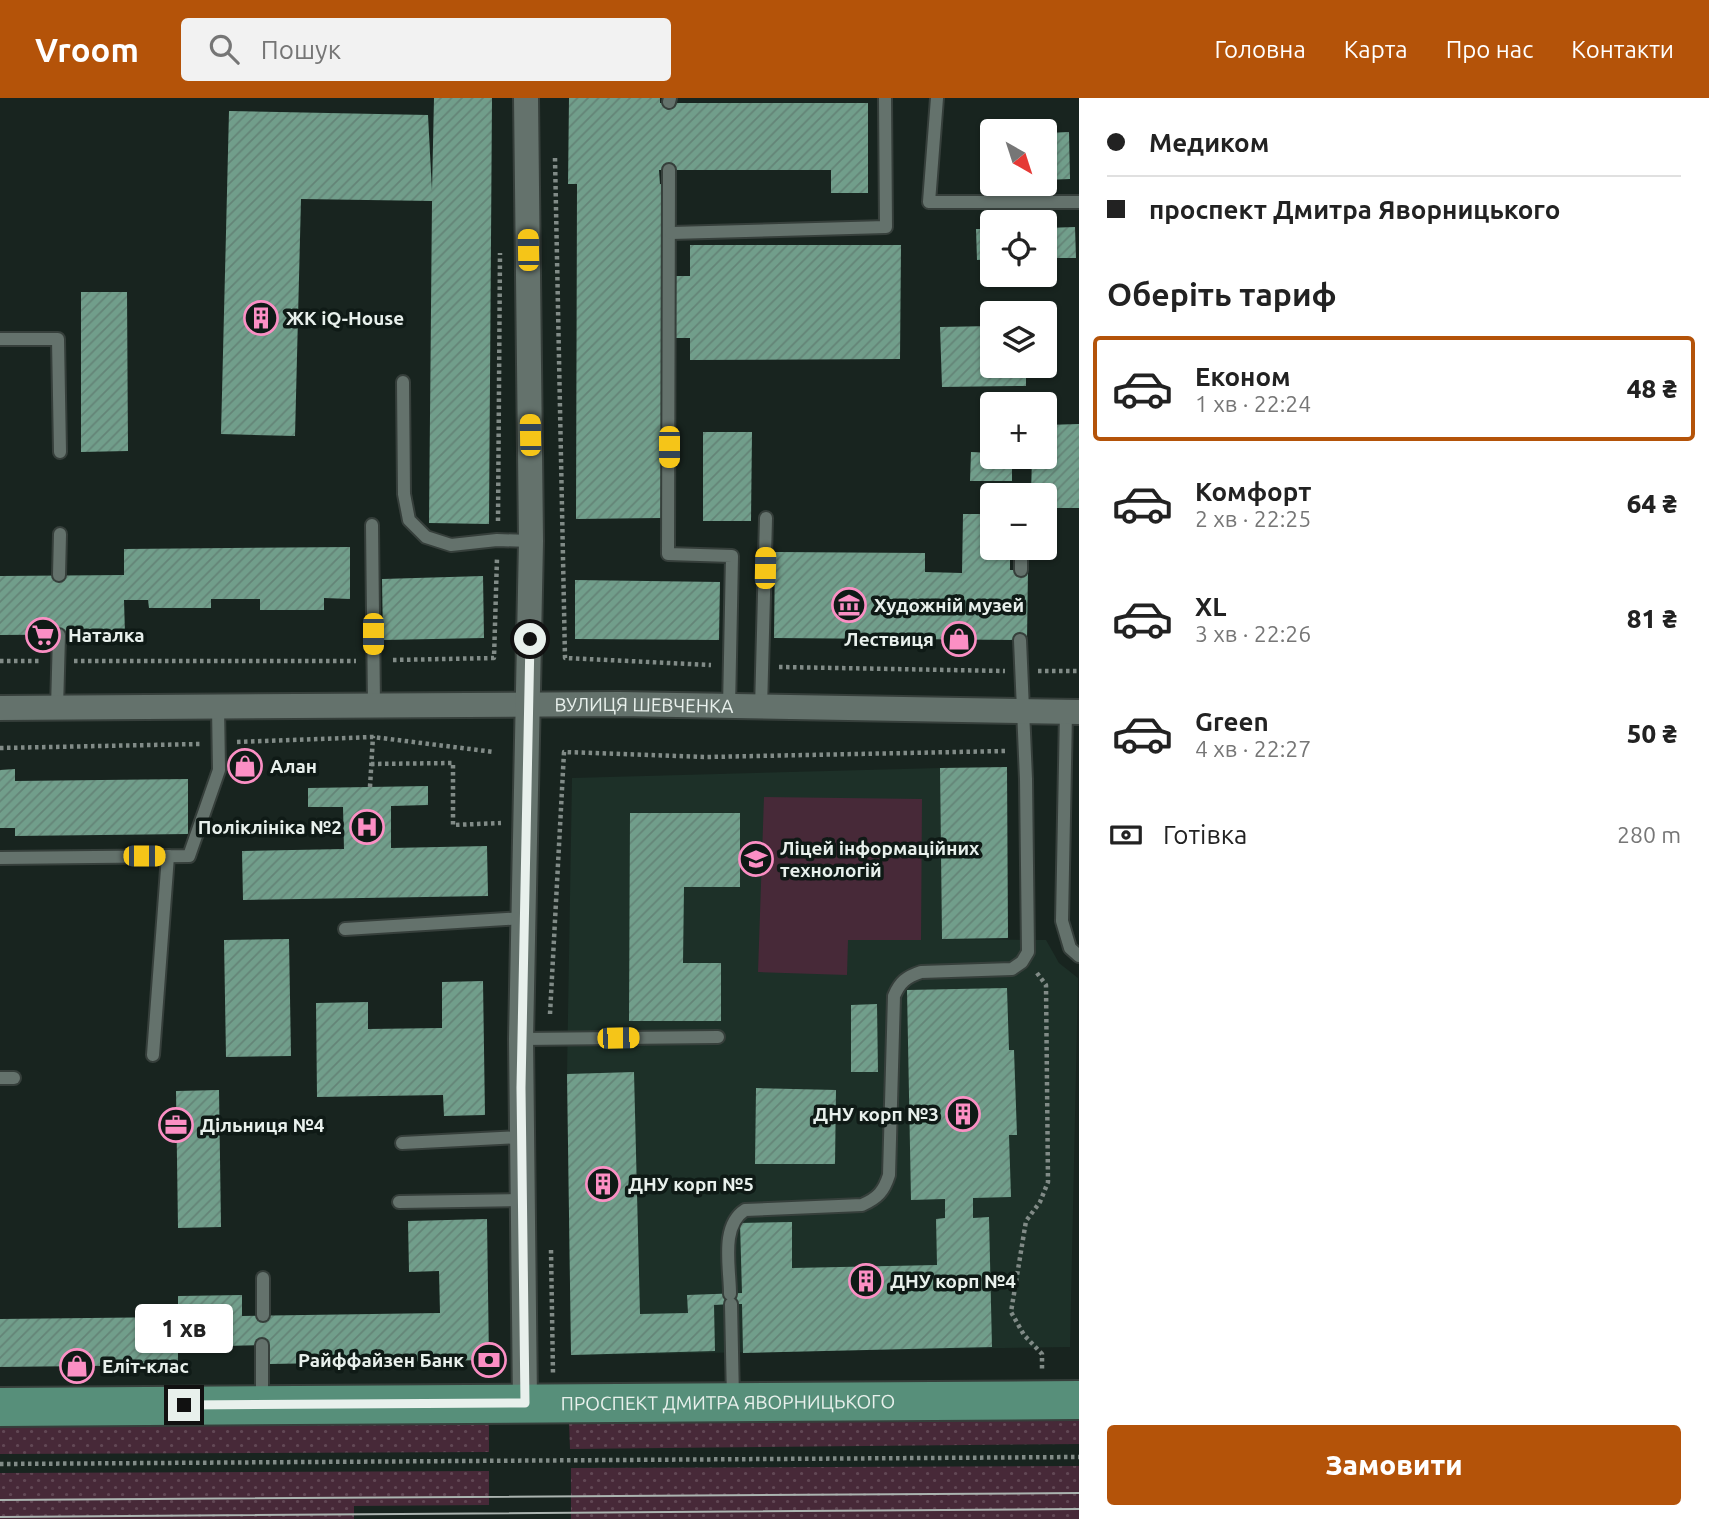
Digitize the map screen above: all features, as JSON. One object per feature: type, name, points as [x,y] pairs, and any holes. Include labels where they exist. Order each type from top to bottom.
[{"type":"main road","name":"ПРОСПЕКТ ДМИТРА ЯВОРНИЦЬКОГО","points":[[0,1407],[1079,1400]]},
{"type":"street","points":[[525,1403],[520,1137],[531,541],[526,98]]},
{"type":"street","name":"ВУЛИЦЯ ШЕВЧЕНКА","points":[[0,708],[529,707],[619,704],[761,709],[1072,712]]},
{"type":"lane","points":[[671,233],[886,227],[885,98]]},
{"type":"lane","points":[[937,98],[929,202],[1079,202]]},
{"type":"lane","points":[[669,170],[671,233],[668,554],[732,556],[729,708]]},
{"type":"lane","points":[[0,340],[58,339],[60,452]]},
{"type":"lane","points":[[403,382],[404,494],[409,520],[426,537],[451,545],[497,540],[531,541]]},
{"type":"lane","points":[[761,709],[766,518]]},
{"type":"lane","points":[[373,525],[374,706]]},
{"type":"lane","points":[[59,575],[60,534]]},
{"type":"lane","points":[[1021,560],[1021,570]]},
{"type":"lane","points":[[57,708],[59,635]]},
{"type":"lane","points":[[733,1403],[729,1235],[737,1215],[746,1210],[862,1205],[874,1200],[884,1189],[889,1175],[894,996],[899,984],[921,972],[1000,972],[1012,969],[1022,962],[1028,952],[1020,640]]},
{"type":"lane","points":[[0,858],[189,856],[219,770],[218,706]]},
{"type":"lane","points":[[1072,712],[1062,920],[1070,948],[1079,956]]},
{"type":"lane","points":[[153,1055],[168,856]]},
{"type":"lane","points":[[345,929],[523,918]]},
{"type":"lane","points":[[521,1040],[718,1037]]},
{"type":"lane","points":[[0,1078],[15,1078]]},
{"type":"lane","points":[[402,1143],[520,1137]]},
{"type":"lane","points":[[399,1202],[522,1199]]},
{"type":"lane","points":[[262,1315],[263,1278]]},
{"type":"lane","points":[[262,1345],[262,1405]]},
{"type":"path","points":[[555,154],[565,658],[731,666]]},
{"type":"path","points":[[0,660],[373,661],[494,658],[500,250]]},
{"type":"path","points":[[763,667],[1079,671]]},
{"type":"path","points":[[370,788],[374,706]]},
{"type":"path","points":[[0,748],[373,737],[494,752]]},
{"type":"path","points":[[548,1039],[564,752],[707,757],[1023,751]]},
{"type":"path","points":[[371,764],[453,762],[453,825],[526,822]]},
{"type":"path","points":[[1022,962],[1046,985],[1048,1182],[1040,1202],[1026,1221],[1011,1312],[1024,1335],[1042,1354],[1042,1371]]},
{"type":"path","points":[[551,1242],[554,1378]]},
{"type":"path","points":[[0,1464],[1079,1457]]},
{"type":"shaded area","points":[[940,768],[942,939],[1046,940],[1059,963],[1078,978],[1070,1347],[571,1355],[567,1074],[572,778]]},
{"type":"shaded area","points":[[764,797],[922,799],[921,940],[848,940],[847,975],[758,972]]},
{"type":"shaded area","points":[[1079,1418],[1079,1444],[570,1449],[569,1422]]},
{"type":"shaded area","points":[[489,1423],[489,1452],[0,1454],[0,1425]]},
{"type":"shaded area","points":[[1079,1466],[1079,1519],[571,1519],[571,1468]]},
{"type":"shaded area","points":[[489,1471],[489,1505],[354,1506],[354,1519],[0,1519],[0,1473]]},
{"type":"building","points":[[434,98],[492,98],[489,524],[429,523],[432,201],[301,199],[295,436],[221,434],[229,111],[428,115],[432,191]]},
{"type":"building","points":[[569,98],[660,98],[660,103],[868,103],[868,193],[831,193],[831,170],[659,170],[662,184],[662,276],[690,276],[690,245],[901,245],[900,359],[690,360],[690,338],[662,338],[662,518],[576,519],[577,184],[568,184]]},
{"type":"building","points":[[1057,132],[1069,132],[1070,179],[1057,180]]},
{"type":"building","points":[[1075,227],[1076,258],[1057,258],[1057,228]]},
{"type":"building","points":[[976,229],[980,229],[980,260],[977,260]]},
{"type":"building","points":[[81,292],[127,292],[128,451],[81,452]]},
{"type":"building","points":[[980,326],[980,378],[1026,378],[1026,386],[942,387],[940,327]]},
{"type":"building","points":[[1079,424],[1079,508],[1057,508],[1057,483],[1031,483],[1032,469],[1057,469],[1057,425]]},
{"type":"building","points":[[703,432],[752,432],[751,521],[703,521]]},
{"type":"building","points":[[971,452],[980,452],[980,469],[1012,469],[1012,481],[970,481]]},
{"type":"building","name":"Художній музей","points":[[963,514],[980,514],[980,560],[1010,560],[1010,570],[1028,570],[1027,640],[774,638],[775,552],[925,553],[925,572],[962,573]]},
{"type":"building","points":[[350,547],[350,599],[324,598],[324,610],[260,610],[260,599],[211,599],[211,608],[149,608],[148,600],[124,600],[125,634],[0,635],[0,576],[124,575],[124,549]]},
{"type":"building","points":[[483,576],[484,638],[383,640],[382,579]]},
{"type":"building","points":[[575,580],[720,582],[719,640],[575,639]]},
{"type":"building","points":[[1007,767],[1008,938],[942,939],[940,768]]},
{"type":"building","points":[[15,769],[15,781],[188,779],[188,834],[15,836],[15,828],[0,828],[0,770]]},
{"type":"building","name":"Поліклініка №2","points":[[428,786],[428,805],[391,806],[391,848],[487,846],[488,896],[243,900],[242,851],[344,849],[343,807],[308,807],[308,788]]},
{"type":"building","name":"Ліцей інформаційних технологій","points":[[630,813],[740,813],[740,887],[684,887],[683,963],[721,963],[721,1021],[629,1021]]},
{"type":"building","points":[[289,939],[291,1056],[226,1057],[224,940]]},
{"type":"building","points":[[483,981],[485,1115],[444,1116],[443,1095],[317,1097],[316,1003],[368,1002],[368,1029],[442,1028],[442,982]]},
{"type":"building","points":[[1007,988],[1009,1050],[1014,1050],[1017,1135],[1009,1135],[1011,1197],[973,1198],[973,1218],[989,1217],[992,1347],[743,1353],[742,1304],[731,1304],[714,1305],[715,1351],[571,1355],[567,1074],[634,1072],[640,1314],[688,1313],[687,1295],[742,1293],[740,1223],[792,1222],[792,1268],[937,1265],[936,1219],[945,1218],[945,1199],[911,1200],[907,990]]},
{"type":"building","points":[[877,1004],[878,1072],[851,1072],[851,1005]]},
{"type":"building","points":[[756,1088],[836,1090],[835,1164],[755,1164]]},
{"type":"building","points":[[219,1090],[221,1227],[178,1228],[176,1091]]},
{"type":"building","points":[[487,1219],[489,1360],[270,1364],[270,1346],[262,1345],[178,1347],[178,1365],[0,1367],[0,1319],[178,1317],[178,1296],[242,1295],[242,1316],[440,1313],[439,1271],[409,1272],[408,1221]]},
{"type":"tram line","points":[[0,1500],[1079,1493]]},
{"type":"tram line","points":[[0,1517],[1079,1509]]},
{"type":"place","name":"ЖК iQ-House","points":[[261,318]]},
{"type":"place","name":"Художній музей","points":[[849,605]]},
{"type":"place","name":"Наталка","points":[[43,635]]},
{"type":"place","name":"Лествиця","points":[[959,639]]},
{"type":"place","name":"Алан","points":[[245,766]]},
{"type":"place","name":"Поліклініка №2","points":[[367,827]]},
{"type":"place","name":"Ліцей інформаційних технологій","points":[[756,859]]},
{"type":"place","name":"ДНУ корп №3","points":[[963,1114]]},
{"type":"place","name":"Дільниця №4","points":[[176,1125]]},
{"type":"place","name":"ДНУ корп №5","points":[[603,1184]]},
{"type":"place","name":"ДНУ корп №4","points":[[866,1281]]},
{"type":"place","name":"Райффайзен Банк","points":[[489,1360]]},
{"type":"place","name":"Еліт-клас","points":[[77,1366]]},
{"type":"route","points":[[184,1405],[525,1403],[520,1137],[530,639]]}]
